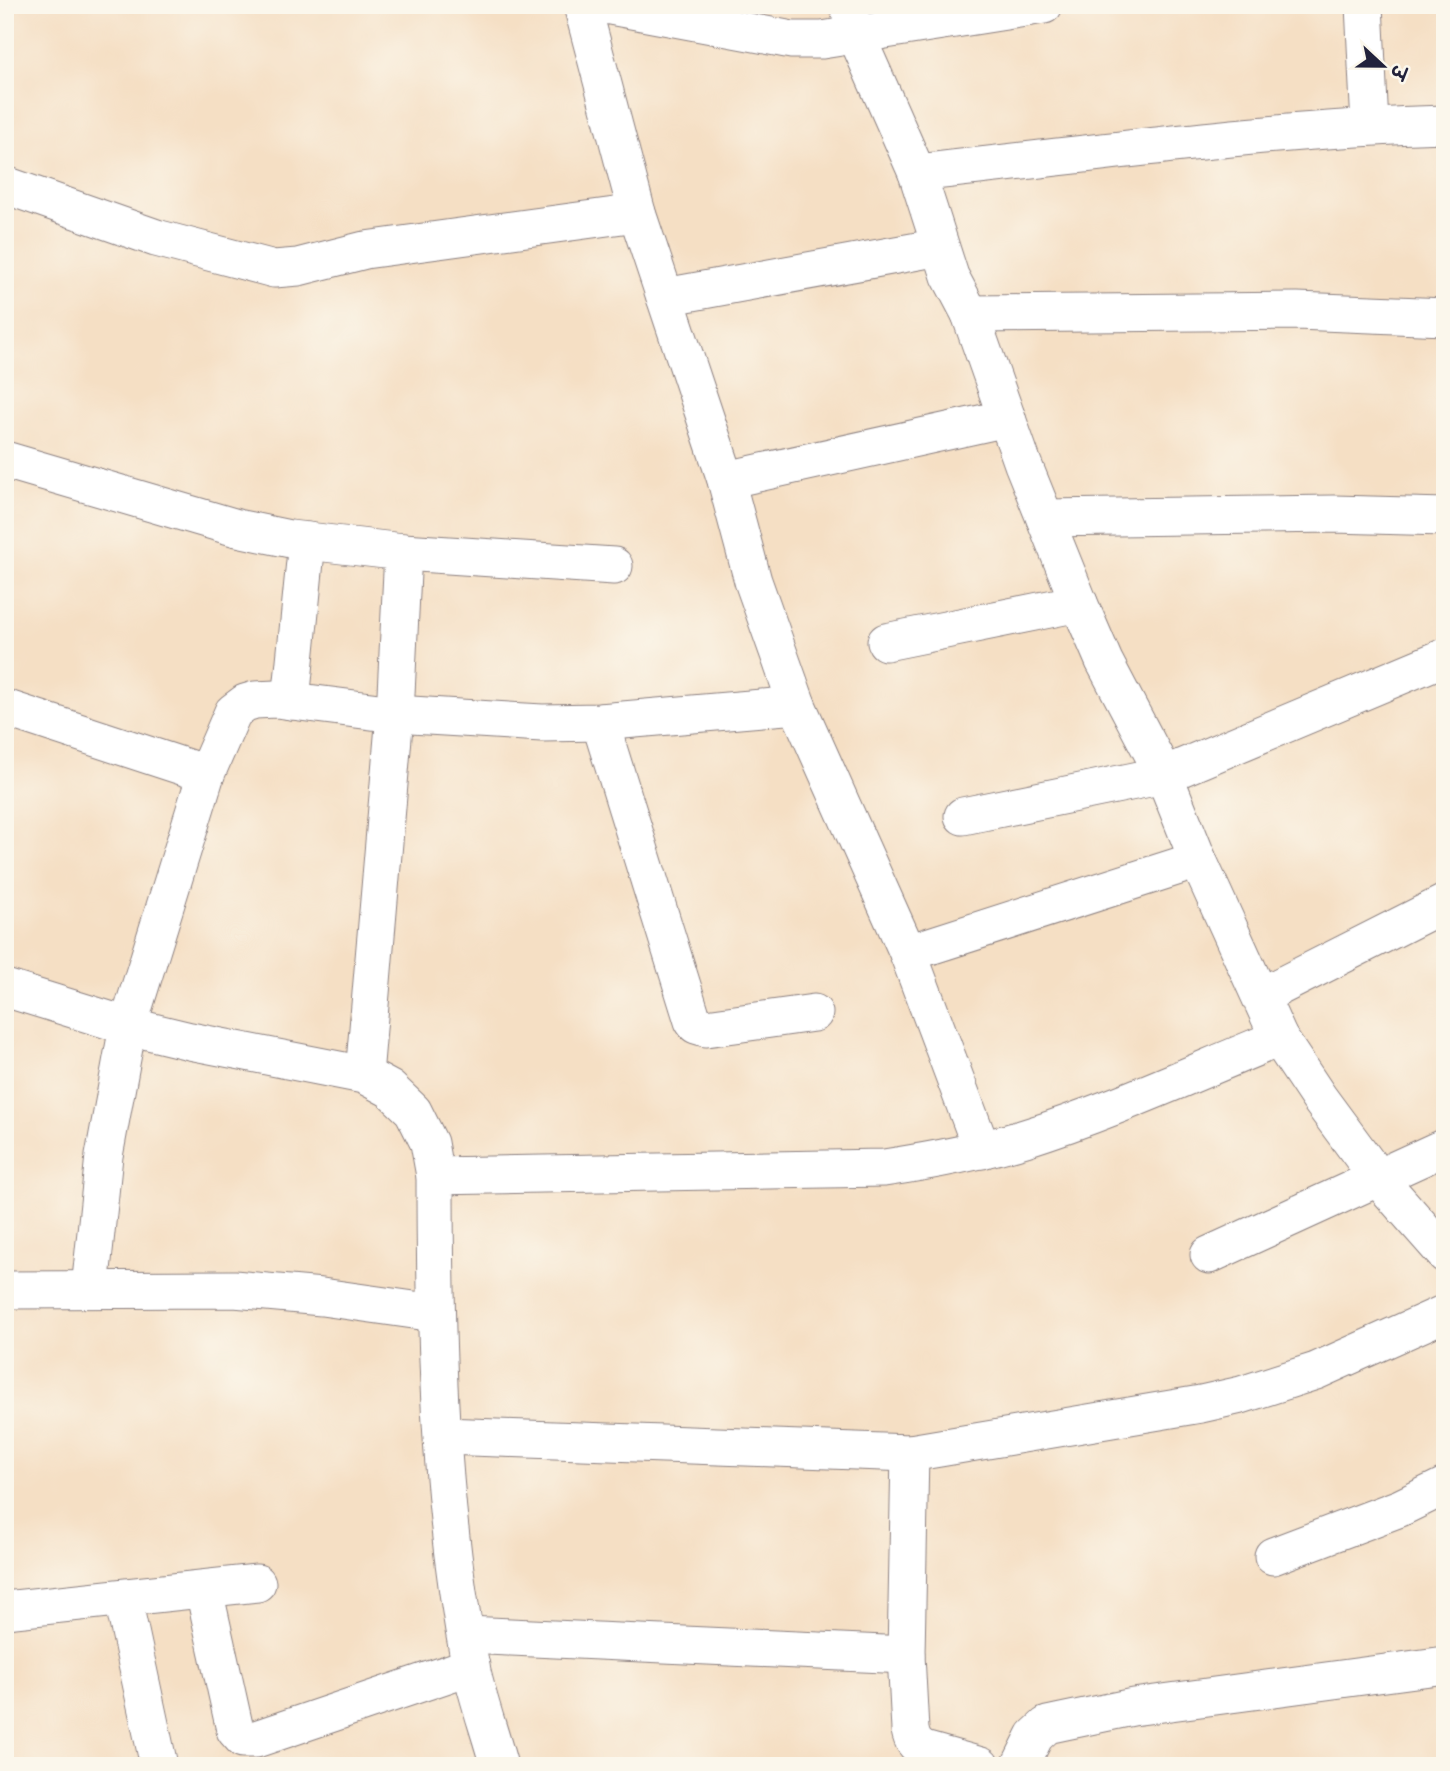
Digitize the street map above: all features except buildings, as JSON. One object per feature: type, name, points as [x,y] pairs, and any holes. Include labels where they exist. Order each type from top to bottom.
[{"type":"street","points":[[582,5],[637,213],[726,480],[753,581],[797,705],[908,953],[982,1150]]},
{"type":"street","points":[[605,5],[792,40],[822,40],[852,20],[1044,5]]},
{"type":"street","points":[[1364,5],[1370,126]]},
{"type":"street","points":[[852,20],[917,173],[950,276],[970,314],[1079,603],[1104,661],[1164,775],[1198,860],[1279,1038],[1378,1178],[1445,1254]]},
{"type":"street","points":[[917,173],[1281,133],[1370,126],[1445,124]]},
{"type":"street","points":[[5,184],[156,238],[274,270],[298,267],[365,250],[637,213]]},
{"type":"street","points":[[665,297],[940,247]]},
{"type":"street","points":[[970,314],[1297,311],[1445,317]]},
{"type":"street","points":[[726,480],[1007,418]]},
{"type":"street","points":[[5,460],[237,528],[307,541],[403,552],[614,566]]},
{"type":"street","points":[[1045,518],[1334,514],[1445,517]]},
{"type":"street","points":[[291,701],[307,541]]},
{"type":"street","points":[[365,1075],[395,714],[403,552]]},
{"type":"street","points":[[886,642],[1079,603]]},
{"type":"street","points":[[963,816],[1164,775],[1445,657]]},
{"type":"street","points":[[90,1289],[104,1156],[128,1026],[206,774],[233,712],[245,703],[276,699],[395,714],[542,723],[600,722],[797,705]]},
{"type":"street","points":[[5,708],[206,774]]},
{"type":"street","points":[[600,722],[693,1021],[706,1028],[814,1013]]},
{"type":"street","points":[[908,953],[1198,860]]},
{"type":"street","points":[[1261,996],[1445,904]]},
{"type":"street","points":[[5,988],[128,1026],[190,1041],[365,1075],[390,1089],[413,1111],[429,1143],[435,1176],[435,1313],[454,1557],[468,1650],[499,1766]]},
{"type":"street","points":[[435,1176],[884,1168],[982,1150],[1059,1126],[1279,1038]]},
{"type":"street","points":[[1209,1255],[1445,1147]]},
{"type":"street","points":[[5,1290],[234,1289],[322,1297],[435,1313]]},
{"type":"street","points":[[443,1436],[910,1452],[1241,1395],[1316,1371],[1445,1313]]},
{"type":"street","points":[[910,1452],[906,1655],[912,1740],[924,1750],[981,1766]]},
{"type":"street","points":[[1273,1556],[1400,1508],[1445,1486]]},
{"type":"street","points":[[5,1609],[123,1599],[257,1583]]},
{"type":"street","points":[[204,1590],[237,1735],[243,1739],[256,1739],[468,1650],[906,1655]]},
{"type":"street","points":[[123,1599],[159,1766]]},
{"type":"street","points":[[1020,1766],[1035,1736],[1047,1725],[1133,1707],[1445,1665]]}]
